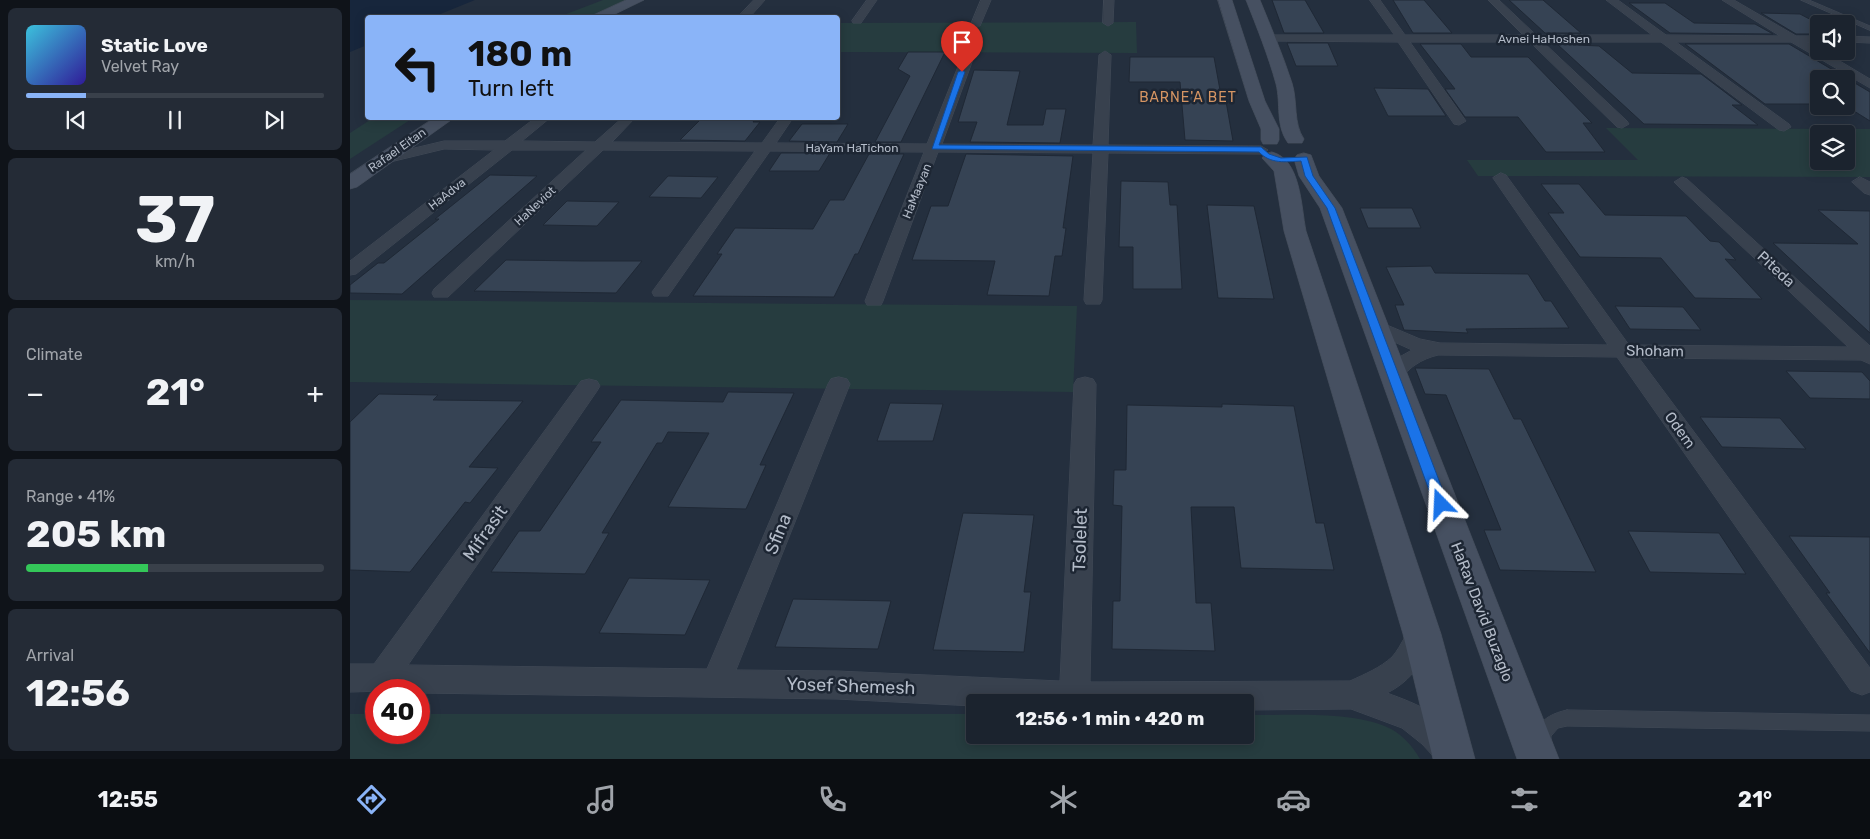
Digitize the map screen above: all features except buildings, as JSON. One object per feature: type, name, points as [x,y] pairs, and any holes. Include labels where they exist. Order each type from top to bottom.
[{"type":"street","points":[[601,15],[637,0]]},
{"type":"street","points":[[745,15],[760,0]]},
{"type":"street","points":[[857,21],[872,0]]},
{"type":"street","points":[[976,24],[986,0]]},
{"type":"street","points":[[1108,23],[1109,0]]},
{"type":"street","name":"HaRav David Buzaglo","points":[[1225,0],[1257,102],[1270,129],[1281,149],[1309,176],[1331,208],[1392,376],[1538,759]]},
{"type":"street","name":"HaRav David Buzaglo","points":[[1253,0],[1287,95],[1291,135],[1281,149],[1295,231],[1422,634],[1453,756]]},
{"type":"street","points":[[1375,0],[1459,121]]},
{"type":"street","points":[[1493,0],[1622,124]]},
{"type":"street","points":[[1610,0],[1784,127]]},
{"type":"street","points":[[1727,0],[1797,39],[1870,84]]},
{"type":"street","points":[[627,15],[652,4]]},
{"type":"street","name":"Avnei HaHoshen","points":[[1268,38],[1810,40]]},
{"type":"street","points":[[1855,40],[1870,40]]},
{"type":"street","name":"HaMaayan","points":[[874,301],[969,54]]},
{"type":"street","points":[[1093,300],[1105,55]]},
{"type":"street","name":"Rafael Eitan","points":[[350,162],[420,125],[438,120]]},
{"type":"street","name":"HaAdva","points":[[350,270],[540,120]]},
{"type":"street","name":"HaNeviot","points":[[441,293],[627,120]]},
{"type":"street","points":[[661,292],[786,120]]},
{"type":"street","name":"HaYam HaTichon","points":[[420,125],[427,143],[444,146]]},
{"type":"street","name":"Rafael Eitan","points":[[350,183],[386,158],[420,125]]},
{"type":"street","name":"HaYam HaTichon","points":[[386,158],[412,151],[444,146],[1281,149]]},
{"type":"street","name":"Odem","points":[[1501,178],[1623,351],[1862,681]]},
{"type":"street","name":"Piteda","points":[[1682,182],[1869,355]]},
{"type":"street","name":"Shoham","points":[[1375,326],[1414,344],[1440,349],[1869,355]]},
{"type":"street","name":"Shoham","points":[[1392,376],[1399,365],[1411,357],[1440,349]]},
{"type":"street","name":"Sfina","points":[[716,683],[839,384]]},
{"type":"street","name":"Tsolelet","points":[[1074,694],[1086,384]]},
{"type":"street","name":"Mifrasit","points":[[381,679],[589,386]]},
{"type":"street","name":"Yosef Shemesh","points":[[1351,695],[1389,678],[1404,668],[1422,634]]},
{"type":"street","name":"Yosef Shemesh","points":[[350,678],[381,679]]},
{"type":"street","name":"Yosef Shemesh","points":[[430,680],[837,685],[1031,694]]},
{"type":"street","name":"Yosef Shemesh","points":[[1254,695],[1351,695],[1412,717],[1433,733],[1453,756]]},
{"type":"lane","points":[[1804,0],[1870,28]]},
{"type":"lane","points":[[1542,759],[1541,741],[1548,726],[1556,720],[1567,718],[1870,723]]},
{"type":"green space","points":[[603,0],[633,0],[596,15],[564,15]]},
{"type":"green space","points":[[1136,22],[1137,53],[840,52],[840,23]]},
{"type":"green space","points":[[370,120],[410,120],[350,159],[350,133]]},
{"type":"green space","points":[[1606,128],[1810,129],[1810,170],[1855,170],[1855,129],[1870,129],[1870,177],[1478,176],[1467,160],[1638,160]]},
{"type":"green space","points":[[350,300],[1077,306],[1073,392],[350,382]]},
{"type":"green space","points":[[350,714],[365,714],[365,744],[430,744],[430,714],[966,714],[966,744],[1254,744],[1254,715],[1340,716],[1376,723],[1391,729],[1408,742],[1420,759],[350,759]]},
{"type":"water","points":[[350,0],[475,0],[438,15],[365,15],[365,46],[350,52]]},
{"type":"district","name":"BARNE'A BET","points":[[1188,97]]},
{"type":"route","points":[[962,72],[934,147],[1261,150],[1266,155],[1280,160],[1304,159],[1309,176],[1331,208],[1441,504]]}]
